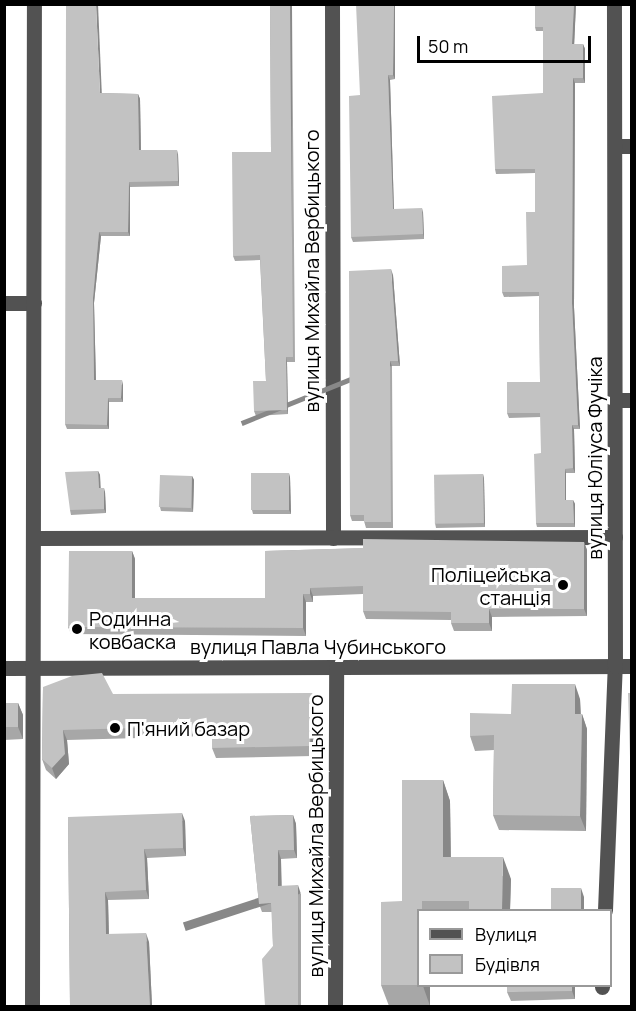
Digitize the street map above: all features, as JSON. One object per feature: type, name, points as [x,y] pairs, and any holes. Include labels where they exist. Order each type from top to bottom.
[{"type":"street","points":[[32,1006],[34,4]]},
{"type":"street","name":"вулиця Михайла Вербицького","points":[[332,4],[333,538]]},
{"type":"street","name":"вулиця Юліуса Фучіка","points":[[605,909],[615,666],[615,4]]},
{"type":"street","points":[[615,146],[632,146]]},
{"type":"street","points":[[4,303],[34,303]]},
{"type":"street","points":[[615,400],[632,400]]},
{"type":"street","points":[[34,538],[615,537]]},
{"type":"street","name":"вулиця Павла Чубинського","points":[[4,668],[632,666]]},
{"type":"street","name":"вулиця Михайла Вербицького","points":[[335,1006],[336,667]]},
{"type":"building","points":[[66,4],[96,4],[100,93],[138,94],[139,150],[177,150],[178,181],[129,182],[128,232],[99,232],[93,298],[94,380],[122,380],[121,398],[108,398],[107,425],[65,424]]},
{"type":"building","points":[[270,4],[290,4],[293,357],[286,357],[287,410],[254,411],[253,381],[266,381],[260,255],[233,256],[232,152],[271,152]]},
{"type":"building","points":[[356,4],[394,4],[393,75],[388,75],[393,209],[422,208],[423,234],[351,237],[349,96],[360,95]]},
{"type":"building","points":[[535,4],[574,4],[572,44],[583,44],[583,78],[573,78],[572,303],[578,425],[572,425],[573,468],[565,469],[565,500],[573,500],[574,523],[536,523],[534,454],[541,453],[540,413],[507,413],[507,382],[540,382],[539,292],[502,292],[502,266],[527,265],[526,212],[535,212],[535,169],[495,169],[492,96],[543,93],[543,27],[535,27]]},
{"type":"building","points":[[391,269],[398,361],[390,361],[391,522],[364,522],[364,515],[350,515],[349,271]]},
{"type":"building","points":[[98,471],[99,488],[104,488],[104,509],[70,510],[65,472]]},
{"type":"building","points":[[251,473],[289,473],[289,510],[251,510]]},
{"type":"building","points":[[483,474],[484,523],[435,524],[434,475]]},
{"type":"building","points":[[160,475],[192,476],[191,508],[159,507]]},
{"type":"building","points":[[363,539],[584,542],[584,609],[489,609],[489,623],[451,623],[451,612],[363,611],[363,586],[310,588],[310,594],[303,594],[303,628],[68,627],[69,551],[132,551],[132,598],[265,598],[265,551],[363,548]]},
{"type":"building","points":[[631,572],[632,620],[630,620]]},
{"type":"building","points":[[102,673],[113,694],[312,693],[310,746],[212,748],[212,726],[63,730],[65,754],[52,768],[42,759],[43,687],[72,676]]},
{"type":"building","points":[[512,684],[575,684],[575,714],[582,714],[580,816],[493,815],[494,735],[470,736],[470,713],[511,714]]},
{"type":"building","points":[[628,693],[632,693],[632,756],[630,756]]},
{"type":"building","points":[[4,703],[18,703],[18,727],[4,727]]},
{"type":"building","points":[[402,780],[443,780],[443,857],[503,857],[502,909],[469,909],[469,901],[422,901],[422,909],[417,909],[417,985],[381,985],[381,902],[402,901]]},
{"type":"building","points":[[182,813],[183,848],[144,849],[146,890],[105,892],[106,934],[146,933],[150,1006],[70,1006],[68,817]]},
{"type":"building","points":[[293,815],[294,850],[278,850],[278,886],[298,885],[298,1006],[265,1006],[262,959],[273,946],[271,903],[259,904],[250,816]]},
{"type":"building","points":[[551,888],[581,888],[581,909],[551,909]]},
{"type":"building","points":[[507,987],[572,987],[572,991],[507,992]]},
{"type":"place","name":"Поліцейська станція","points":[[563,585]]},
{"type":"place","name":"Родинна ковбаска","points":[[77,629]]},
{"type":"place","name":"П'яний базар","points":[[115,728]]}]
